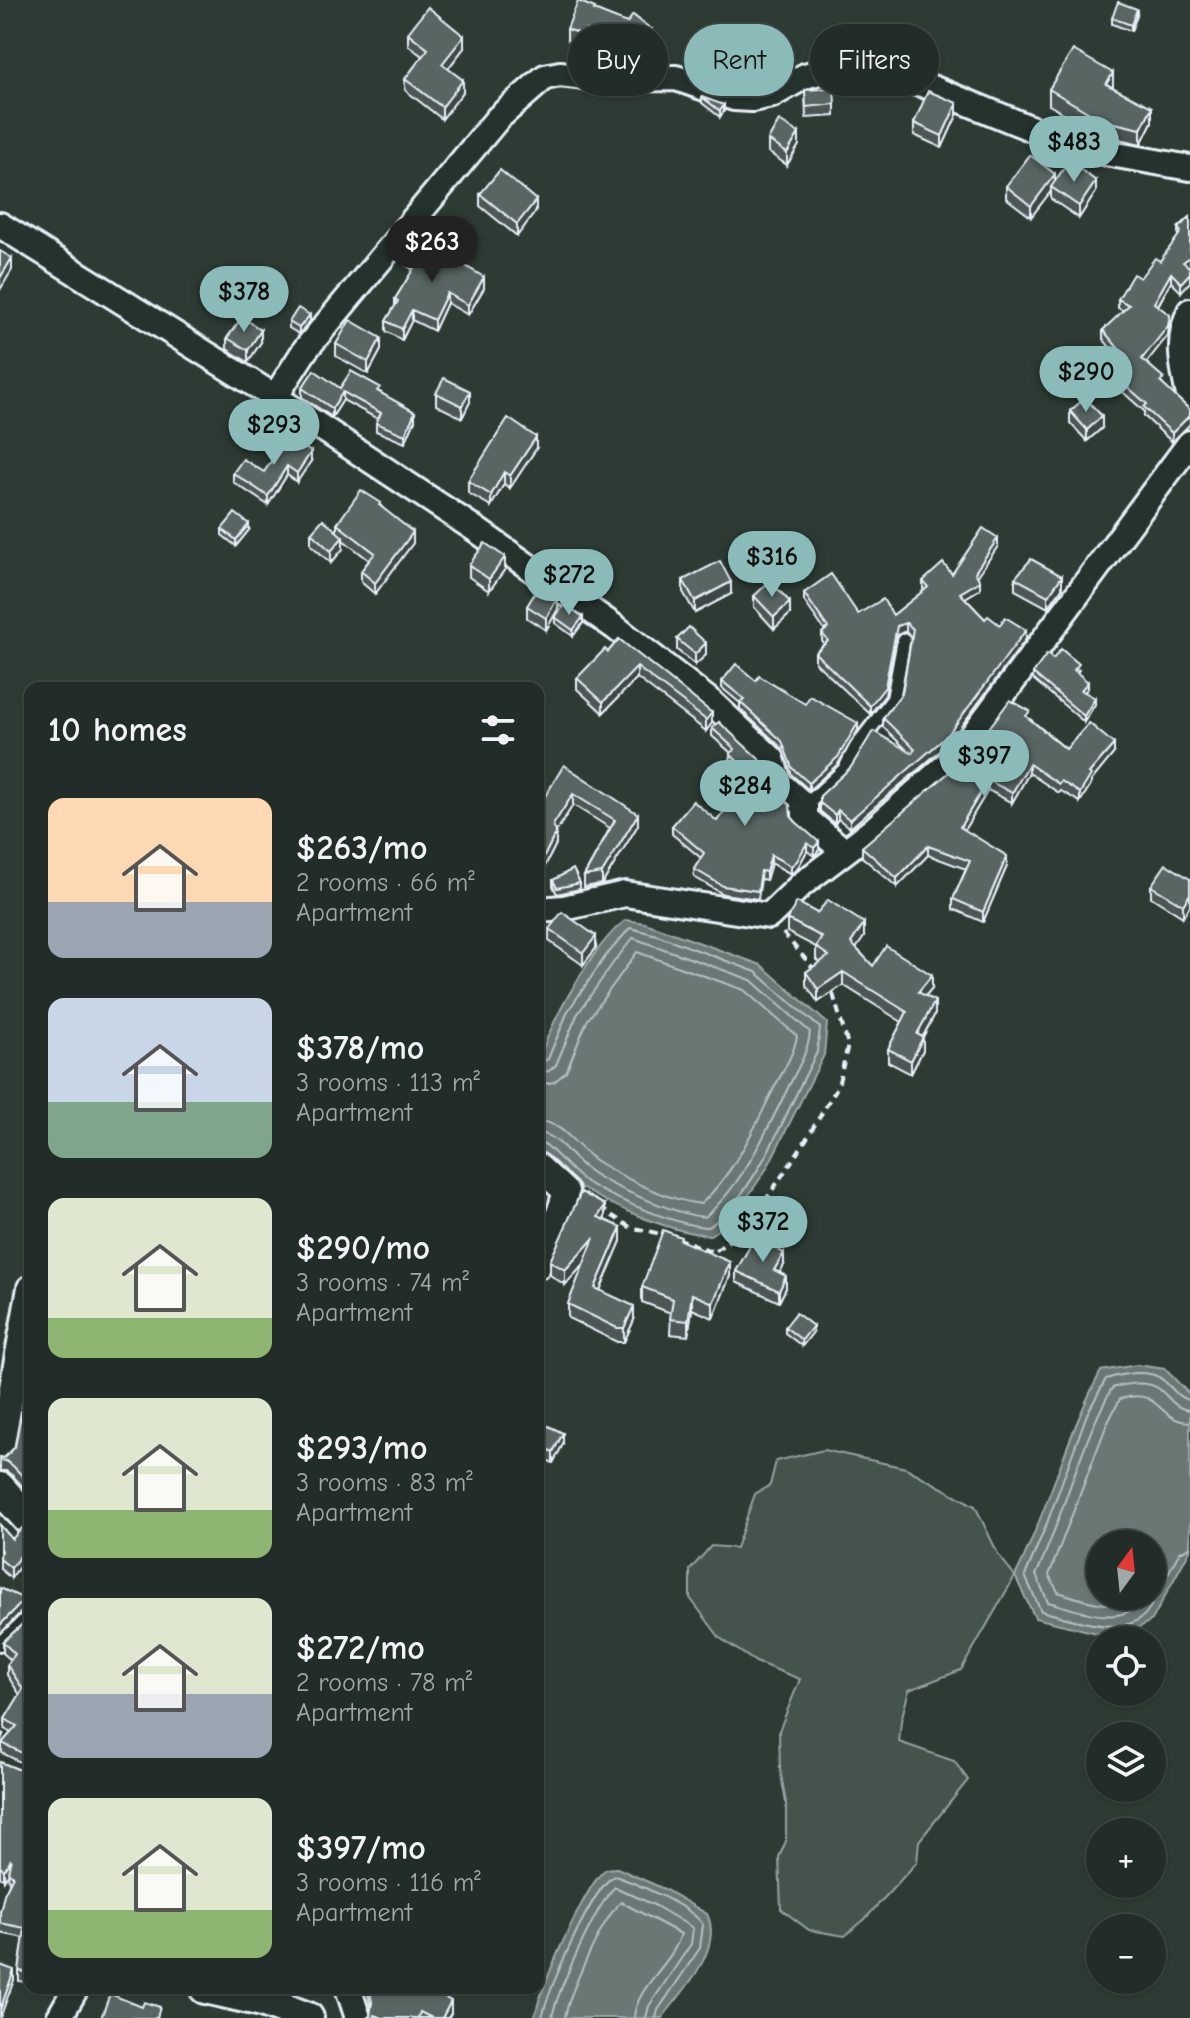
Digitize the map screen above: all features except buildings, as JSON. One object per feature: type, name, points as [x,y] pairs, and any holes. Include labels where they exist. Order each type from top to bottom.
[{"type":"street","points":[[275,397],[305,350],[498,118],[545,77],[560,74],[602,79],[676,78],[734,98],[752,99],[772,95],[805,76],[845,69],[922,84],[1052,137],[1111,154],[1190,168]]},
{"type":"street","points":[[0,225],[275,397],[475,529],[616,628],[712,703],[772,759],[779,783],[805,806],[805,818],[844,851]]},
{"type":"street","points":[[1190,311],[1181,333],[1181,363],[1190,399]]},
{"type":"street","points":[[544,910],[625,894],[769,916],[802,884],[873,830],[958,755],[1190,443]]},
{"type":"street","points":[[544,1172],[566,1192],[544,1255]]},
{"type":"street","points":[[0,1454],[24,1321]]},
{"type":"street","points":[[0,1488],[24,1514]]},
{"type":"street","points":[[59,2018],[73,1994]]},
{"type":"street","points":[[231,1994],[262,2001],[308,2018]]},
{"type":"street","points":[[350,1994],[358,2018]]},
{"type":"lane","points":[[805,806],[845,769],[856,747],[893,699],[904,640]]},
{"type":"lane","points":[[0,1644],[24,1621]]},
{"type":"path","points":[[769,916],[816,971]]},
{"type":"path","points":[[566,1192],[588,1200],[630,1227],[676,1237],[714,1252],[743,1230],[804,1143],[838,1086],[848,1045],[833,990],[825,981]]},
{"type":"path","points":[[0,1740],[8,1721]]},
{"type":"shaded area","points":[[824,1450],[906,1468],[975,1506],[998,1554],[1015,1576],[961,1670],[909,1690],[899,1742],[954,1761],[968,1780],[919,1841],[917,1862],[865,1919],[845,1936],[809,1930],[781,1909],[779,1857],[786,1841],[786,1803],[780,1769],[779,1731],[800,1679],[756,1662],[720,1638],[690,1598],[690,1570],[711,1546],[736,1548],[755,1494],[770,1485],[776,1461]]},
{"type":"water","points":[[626,920],[645,923],[761,965],[827,1023],[824,1055],[767,1168],[743,1204],[721,1228],[710,1235],[661,1224],[609,1203],[574,1183],[544,1154],[544,1045],[587,965]]},
{"type":"water","points":[[1137,1365],[1165,1369],[1190,1395],[1190,1550],[1166,1594],[1166,1530],[1086,1530],[1086,1610],[1157,1610],[1152,1620],[1142,1626],[1086,1626],[1086,1630],[1035,1618],[1015,1576],[1101,1371]]},
{"type":"water","points":[[609,1868],[617,1868],[664,1889],[707,1914],[711,1927],[706,1955],[690,1983],[662,2018],[535,2018],[553,1965],[575,1916],[597,1879]]}]
